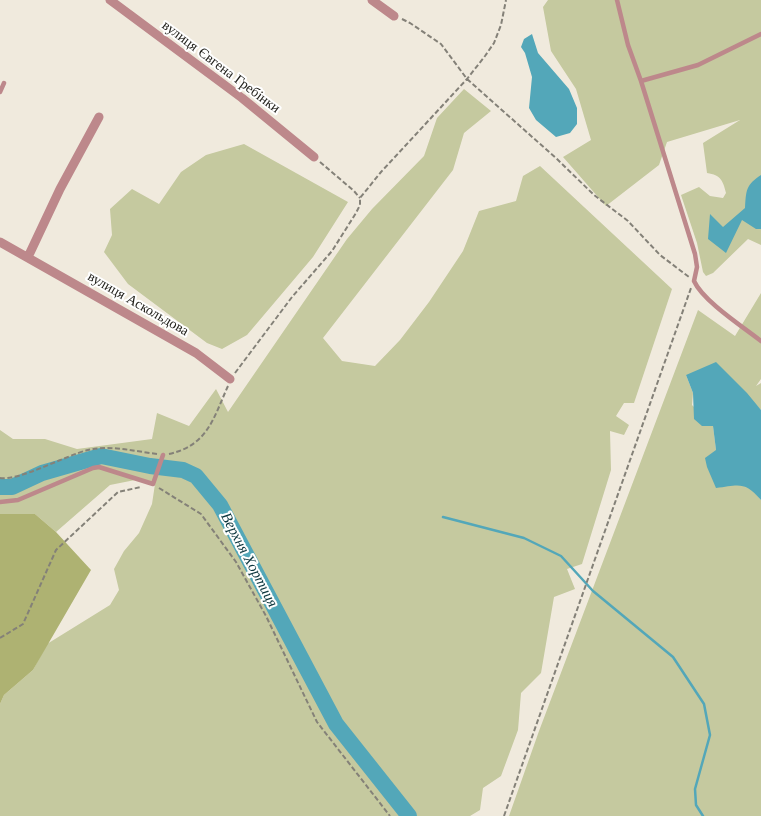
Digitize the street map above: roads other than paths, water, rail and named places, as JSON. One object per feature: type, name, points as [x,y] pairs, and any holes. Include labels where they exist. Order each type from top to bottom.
[{"type":"street","name":"вулиця Євгена Гребінки","points":[[110,0],[242,98],[314,157]]},
{"type":"street","points":[[372,0],[394,16]]},
{"type":"street","points":[[28,257],[60,188],[99,117]]},
{"type":"street","name":"вулиця Аскольдова","points":[[0,242],[196,353],[230,379]]},
{"type":"lane","points":[[617,0],[628,45],[642,80],[695,254],[697,267],[694,281],[709,300],[761,341]]},
{"type":"lane","points":[[642,80],[698,65],[761,34]]},
{"type":"lane","points":[[0,92],[4,82]]},
{"type":"lane","points":[[0,502],[18,500],[92,468],[108,470],[153,484],[163,455]]},
{"type":"water","points":[[532,34],[538,53],[569,89],[577,108],[577,124],[570,133],[556,137],[536,120],[529,108],[532,77],[525,53],[521,47],[524,39]]},
{"type":"water","points":[[761,175],[761,229],[756,229],[742,220],[726,253],[708,239],[710,214],[723,227],[745,208],[748,188]]},
{"type":"water","points":[[716,362],[761,410],[761,500],[746,487],[730,486],[716,488],[707,467],[705,458],[716,450],[713,426],[702,426],[694,419],[693,393],[686,375]]},
{"type":"waterway","name":"Верхня Хортиця","points":[[0,487],[12,487],[42,473],[101,456],[150,466],[183,470],[196,476],[220,505],[336,724],[409,816]]},
{"type":"waterway","name":"Верхня Хортиця","points":[[443,517],[524,538],[561,556],[593,591],[673,657],[704,704],[710,735],[695,789],[696,805],[703,816]]}]
